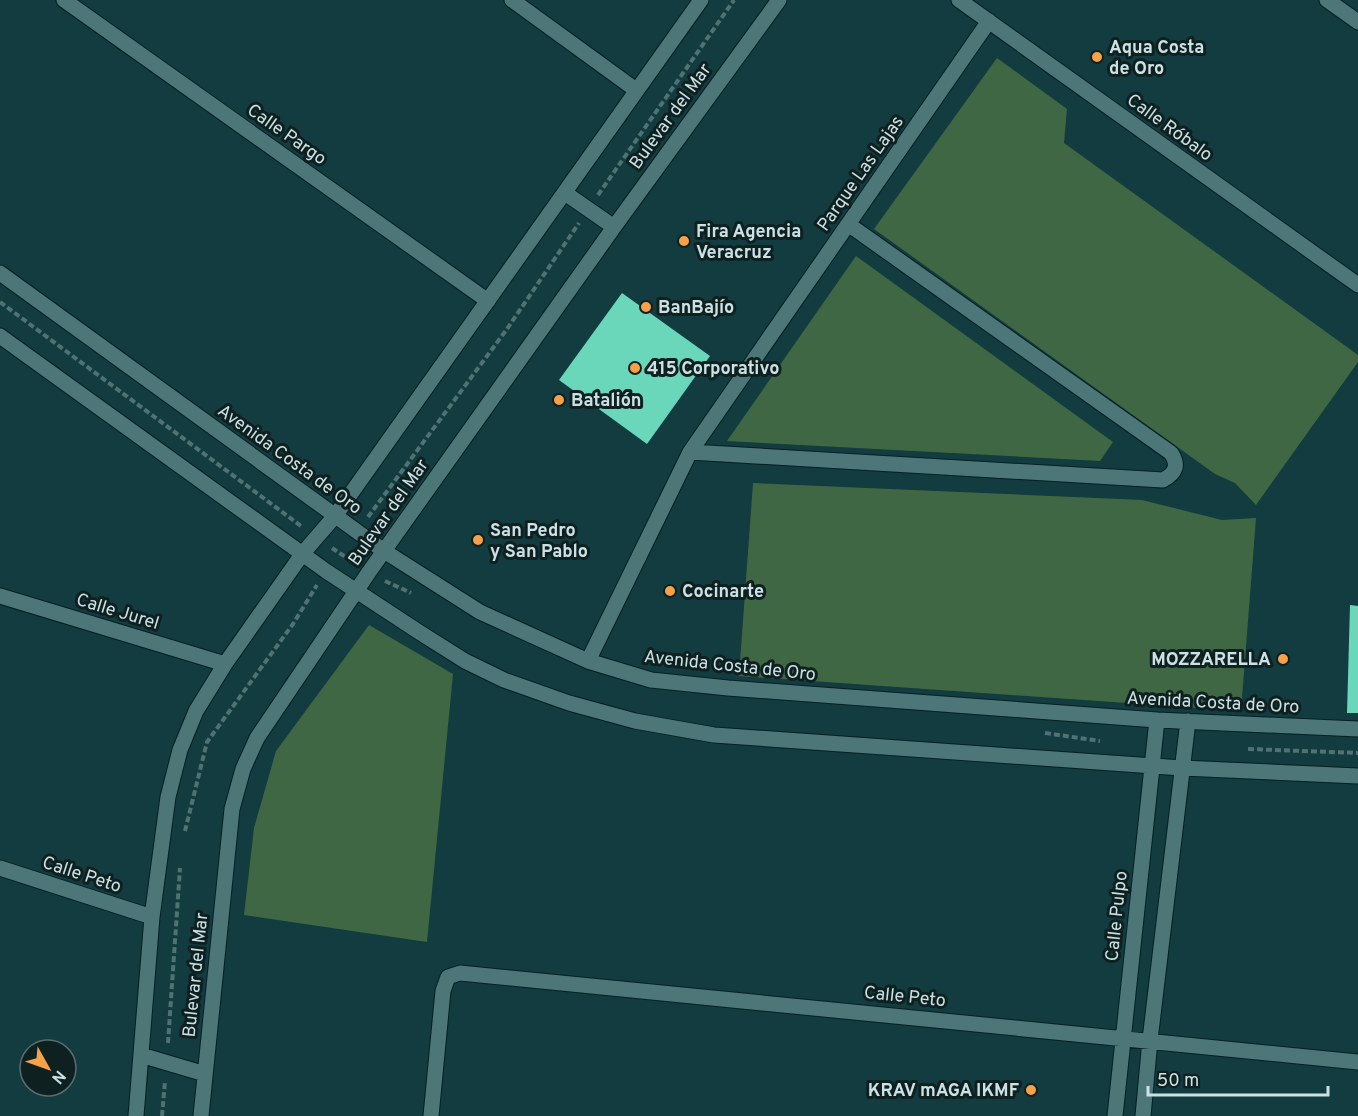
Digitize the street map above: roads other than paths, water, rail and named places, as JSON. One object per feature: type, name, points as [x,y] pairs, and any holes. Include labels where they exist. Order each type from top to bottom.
[{"type":"street","name":"Calle Pargo","points":[[64,0],[488,300]]},
{"type":"street","points":[[512,0],[636,90]]},
{"type":"street","points":[[136,1116],[152,917],[168,797],[180,750],[196,711],[225,664],[303,553],[335,516],[701,0]]},
{"type":"street","name":"Bulevar del Mar","points":[[201,1116],[232,809],[243,770],[257,738],[369,572],[779,0]]},
{"type":"street","name":"Calle Róbalo","points":[[959,0],[1358,285]]},
{"type":"street","points":[[1327,0],[1358,22]]},
{"type":"street","name":"Parque Las Lajas","points":[[588,661],[690,452],[989,21]]},
{"type":"street","points":[[565,194],[614,228]]},
{"type":"street","points":[[690,452],[1163,480],[1171,476],[1176,469],[1176,460],[1171,453],[848,224]]},
{"type":"street","name":"Avenida Costa de Oro","points":[[0,273],[384,551],[480,612],[588,661],[651,680],[728,688],[1157,720],[1358,729]]},
{"type":"street","points":[[0,336],[303,553],[465,661],[504,680],[569,703],[635,721],[714,735],[1182,768],[1358,776]]},
{"type":"street","name":"Calle Jurel","points":[[0,596],[225,664]]},
{"type":"street","name":"Calle Pulpo","points":[[1115,1116],[1157,720]]},
{"type":"street","points":[[1143,1116],[1188,721]]},
{"type":"street","name":"Calle Peto","points":[[0,868],[152,917]]},
{"type":"street","name":"Calle Peto","points":[[431,1116],[443,991],[448,977],[460,973],[1358,1062]]},
{"type":"street","points":[[141,1055],[205,1074]]},
{"type":"place","name":"Aqua Costa de Oro","points":[[1097,57]]},
{"type":"place","name":"Fira Agencia Veracruz","points":[[684,241]]},
{"type":"place","name":"BanBajío","points":[[646,307]]},
{"type":"place","name":"415 Corporativo","points":[[635,368]]},
{"type":"place","name":"Batalión","points":[[559,400]]},
{"type":"place","name":"San Pedro y San Pablo","points":[[478,540]]},
{"type":"place","name":"Cocinarte","points":[[670,591]]},
{"type":"place","name":"MOZZARELLA","points":[[1283,659]]},
{"type":"place","name":"KRAV mAGA IKMF","points":[[1031,1090]]}]
